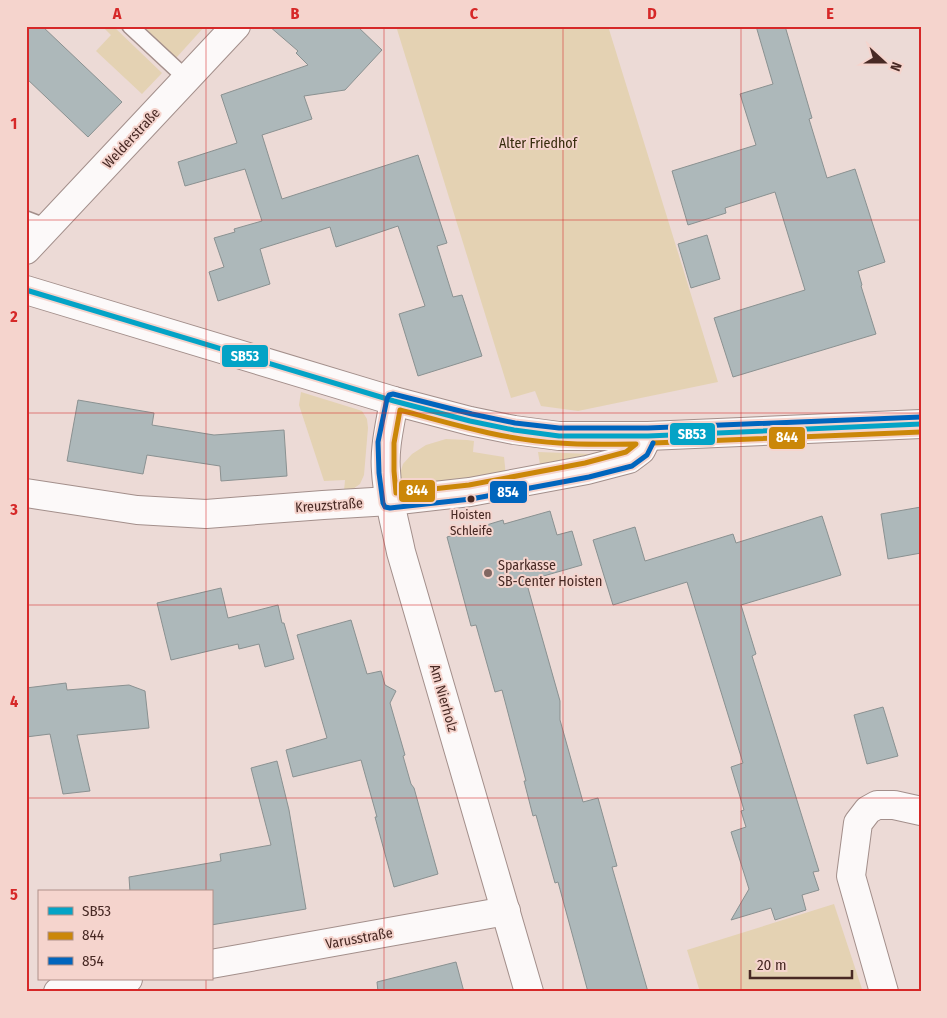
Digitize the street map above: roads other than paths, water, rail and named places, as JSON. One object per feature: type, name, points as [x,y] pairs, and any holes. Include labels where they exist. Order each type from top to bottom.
[{"type":"street","name":"Welderstraße","points":[[26,250],[36,223],[187,79],[236,26]]},
{"type":"street","points":[[26,290],[394,402],[514,430],[559,436],[648,436],[921,424]]},
{"type":"street","name":"Am Nierholz","points":[[394,402],[386,442],[386,472],[401,552],[529,992]]},
{"type":"street","name":"Kreuzstraße","points":[[26,493],[137,510],[206,514],[390,501],[470,492],[587,470],[629,459],[641,450],[648,436]]},
{"type":"street","points":[[884,992],[851,876],[858,823],[868,810],[878,805],[894,805],[921,811]]},
{"type":"street","name":"Varusstraße","points":[[212,964],[506,911]]},
{"type":"street","points":[[58,992],[123,980]]},
{"type":"lane","points":[[130,26],[187,79]]},
{"type":"place","name":"Hoisten Schleife","points":[[471,499]]},
{"type":"place","name":"Sparkasse SB-Center Hoisten","points":[[488,573]]},
{"type":"park label","name":"Alter Friedhof","points":[[538,143]]}]
